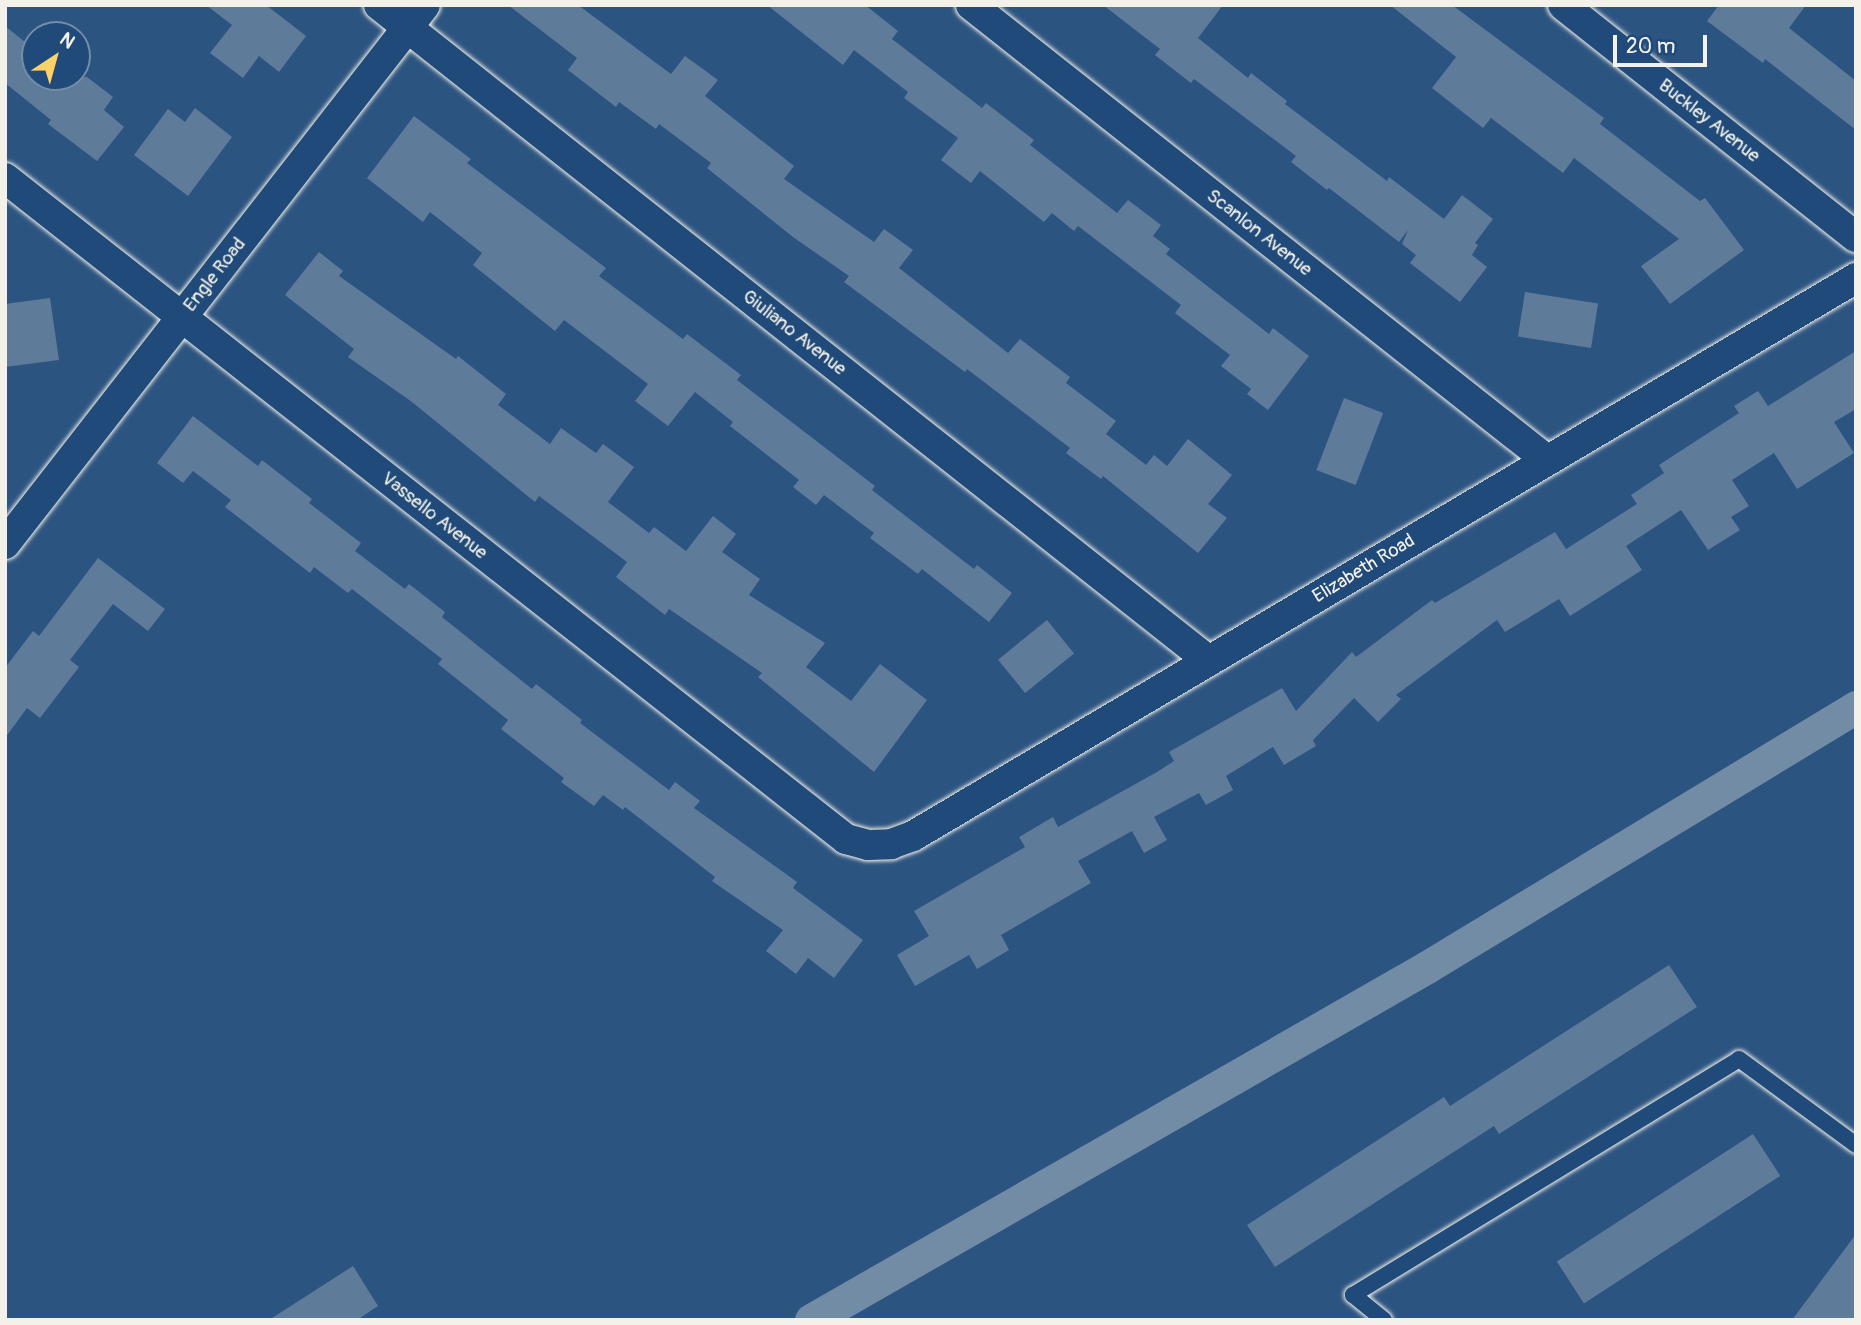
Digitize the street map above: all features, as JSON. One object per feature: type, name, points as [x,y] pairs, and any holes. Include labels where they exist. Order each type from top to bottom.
[{"type":"street","name":"Giuliano Avenue","points":[[379,5],[416,16],[1209,661]]},
{"type":"street","name":"Scanlon Avenue","points":[[971,5],[1547,460]]},
{"type":"street","name":"Buckley Avenue","points":[[1563,5],[1856,237]]},
{"type":"street","name":"Engle Road","points":[[5,544],[416,16]]},
{"type":"street","name":"Vassello Avenue","points":[[5,178],[846,839],[868,845]]},
{"type":"street","name":"Elizabeth Road","points":[[868,845],[891,844],[913,836],[1856,278]]},
{"type":"lane","points":[[1384,1320],[1353,1295],[1739,1059],[1856,1145]]},
{"type":"building","points":[[206,5],[266,5],[306,36],[279,72],[259,56],[243,78],[210,53],[232,25]]},
{"type":"building","points":[[508,5],[578,5],[671,74],[685,56],[718,80],[705,96],[794,166],[784,179],[874,242],[884,229],[913,250],[899,268],[1008,353],[1020,339],[1070,377],[1066,383],[1116,421],[1106,434],[1146,465],[1154,455],[1167,466],[1188,439],[1232,475],[1208,504],[1227,518],[1198,553],[1103,476],[1101,479],[1066,453],[1070,448],[967,369],[965,372],[844,282],[849,276],[793,237],[707,168],[711,163],[659,124],[656,129],[619,102],[616,107],[568,70],[577,58]]},
{"type":"building","points":[[767,5],[865,5],[898,31],[892,39],[982,108],[986,103],[1034,140],[1030,145],[1117,213],[1128,200],[1161,225],[1153,236],[1170,249],[1166,254],[1269,334],[1273,328],[1309,356],[1268,410],[1247,394],[1251,389],[1221,366],[1230,355],[1175,313],[1181,305],[1078,226],[1074,231],[1052,213],[1044,222],[980,171],[971,183],[941,160],[958,138],[904,98],[908,92],[854,50],[843,65]]},
{"type":"building","points":[[1103,5],[1223,5],[1198,38],[1248,78],[1251,73],[1287,101],[1285,104],[1387,181],[1389,177],[1444,219],[1462,195],[1493,219],[1475,243],[1478,245],[1472,255],[1487,267],[1460,302],[1410,263],[1416,255],[1402,244],[1408,230],[1399,242],[1329,188],[1327,190],[1291,162],[1296,156],[1194,79],[1191,83],[1155,55],[1160,49]]},
{"type":"building","points":[[1390,5],[1452,5],[1604,118],[1600,124],[1700,201],[1705,198],[1744,250],[1670,304],[1641,266],[1679,239],[1574,158],[1563,173],[1491,118],[1483,128],[1432,88],[1456,57]]},
{"type":"building","points":[[1719,5],[1806,5],[1789,28],[1856,81],[1856,130],[1765,59],[1763,63],[1707,21]]},
{"type":"building","points":[[5,26],[21,39],[21,91],[91,91],[91,80],[113,97],[104,110],[124,127],[97,161],[48,124],[51,120],[5,83]]},
{"type":"building","points":[[195,108],[232,137],[188,196],[134,155],[168,109],[185,122]]},
{"type":"building","points":[[414,116],[471,159],[467,163],[606,268],[599,276],[683,339],[687,334],[741,375],[737,380],[875,486],[872,490],[974,569],[977,565],[1012,593],[989,622],[922,569],[918,574],[870,538],[874,533],[824,495],[816,505],[793,487],[799,480],[730,426],[733,422],[695,392],[668,426],[635,401],[648,384],[564,320],[555,331],[473,265],[482,253],[430,212],[423,222],[367,178]]},
{"type":"building","points":[[319,252],[343,271],[339,276],[456,359],[458,356],[506,394],[498,405],[550,444],[561,428],[596,453],[603,444],[634,467],[608,502],[649,533],[654,527],[686,551],[713,516],[736,534],[722,552],[760,579],[749,595],[825,643],[806,667],[851,701],[880,664],[927,700],[874,772],[758,677],[762,673],[669,609],[665,615],[616,577],[627,562],[539,496],[535,502],[412,402],[348,357],[354,349],[285,295]]},
{"type":"building","points":[[1525,292],[1598,304],[1591,348],[1518,336]]},
{"type":"building","points":[[50,298],[59,360],[5,367],[5,304]]},
{"type":"building","points":[[1856,351],[1856,409],[1834,422],[1854,453],[1797,489],[1774,453],[1732,480],[1749,506],[1731,517],[1740,530],[1708,550],[1681,510],[1626,546],[1642,570],[1570,616],[1559,599],[1505,632],[1497,620],[1396,695],[1401,699],[1378,722],[1354,698],[1313,740],[1316,746],[1284,765],[1273,747],[1226,776],[1233,790],[1206,805],[1199,793],[1154,817],[1167,840],[1144,853],[1132,831],[1078,861],[1091,883],[1001,935],[1009,950],[977,969],[969,955],[915,986],[897,955],[929,936],[914,911],[1025,847],[1019,837],[1053,817],[1058,827],[1157,772],[1174,761],[1169,752],[1282,688],[1296,711],[1352,652],[1356,657],[1432,600],[1435,603],[1555,532],[1566,549],[1637,504],[1631,495],[1664,473],[1659,465],[1739,413],[1734,406],[1758,391],[1768,406]]},
{"type":"building","points":[[1344,398],[1383,413],[1356,485],[1316,470]]},
{"type":"building","points":[[193,416],[258,466],[262,460],[312,499],[309,503],[361,543],[355,551],[405,589],[409,584],[445,612],[442,617],[532,689],[536,684],[582,720],[580,723],[669,790],[675,782],[700,801],[694,808],[797,882],[793,888],[863,940],[834,978],[808,958],[796,974],[766,951],[783,930],[712,881],[715,877],[625,807],[623,810],[603,795],[594,806],[561,782],[564,778],[501,729],[508,720],[438,664],[442,659],[352,589],[348,593],[314,567],[310,573],[225,507],[231,500],[193,471],[183,483],[157,463]]},
{"type":"building","points":[[98,558],[165,609],[148,631],[113,604],[70,660],[79,667],[40,718],[27,708],[5,738],[5,668],[33,631],[39,636]]},
{"type":"building","points":[[1047,620],[1074,653],[1025,693],[998,660]]},
{"type":"building","points":[[1669,965],[1697,1007],[1499,1134],[1494,1126],[1275,1267],[1247,1225],[1444,1097],[1450,1106]]},
{"type":"building","points":[[1753,1134],[1780,1176],[1584,1303],[1557,1261]]},
{"type":"building","points":[[1856,1234],[1856,1320],[1792,1320]]},
{"type":"building","points":[[353,1266],[378,1306],[357,1320],[269,1320]]},
{"type":"waterway","points":[[811,1320],[1427,967],[1856,707]]}]
